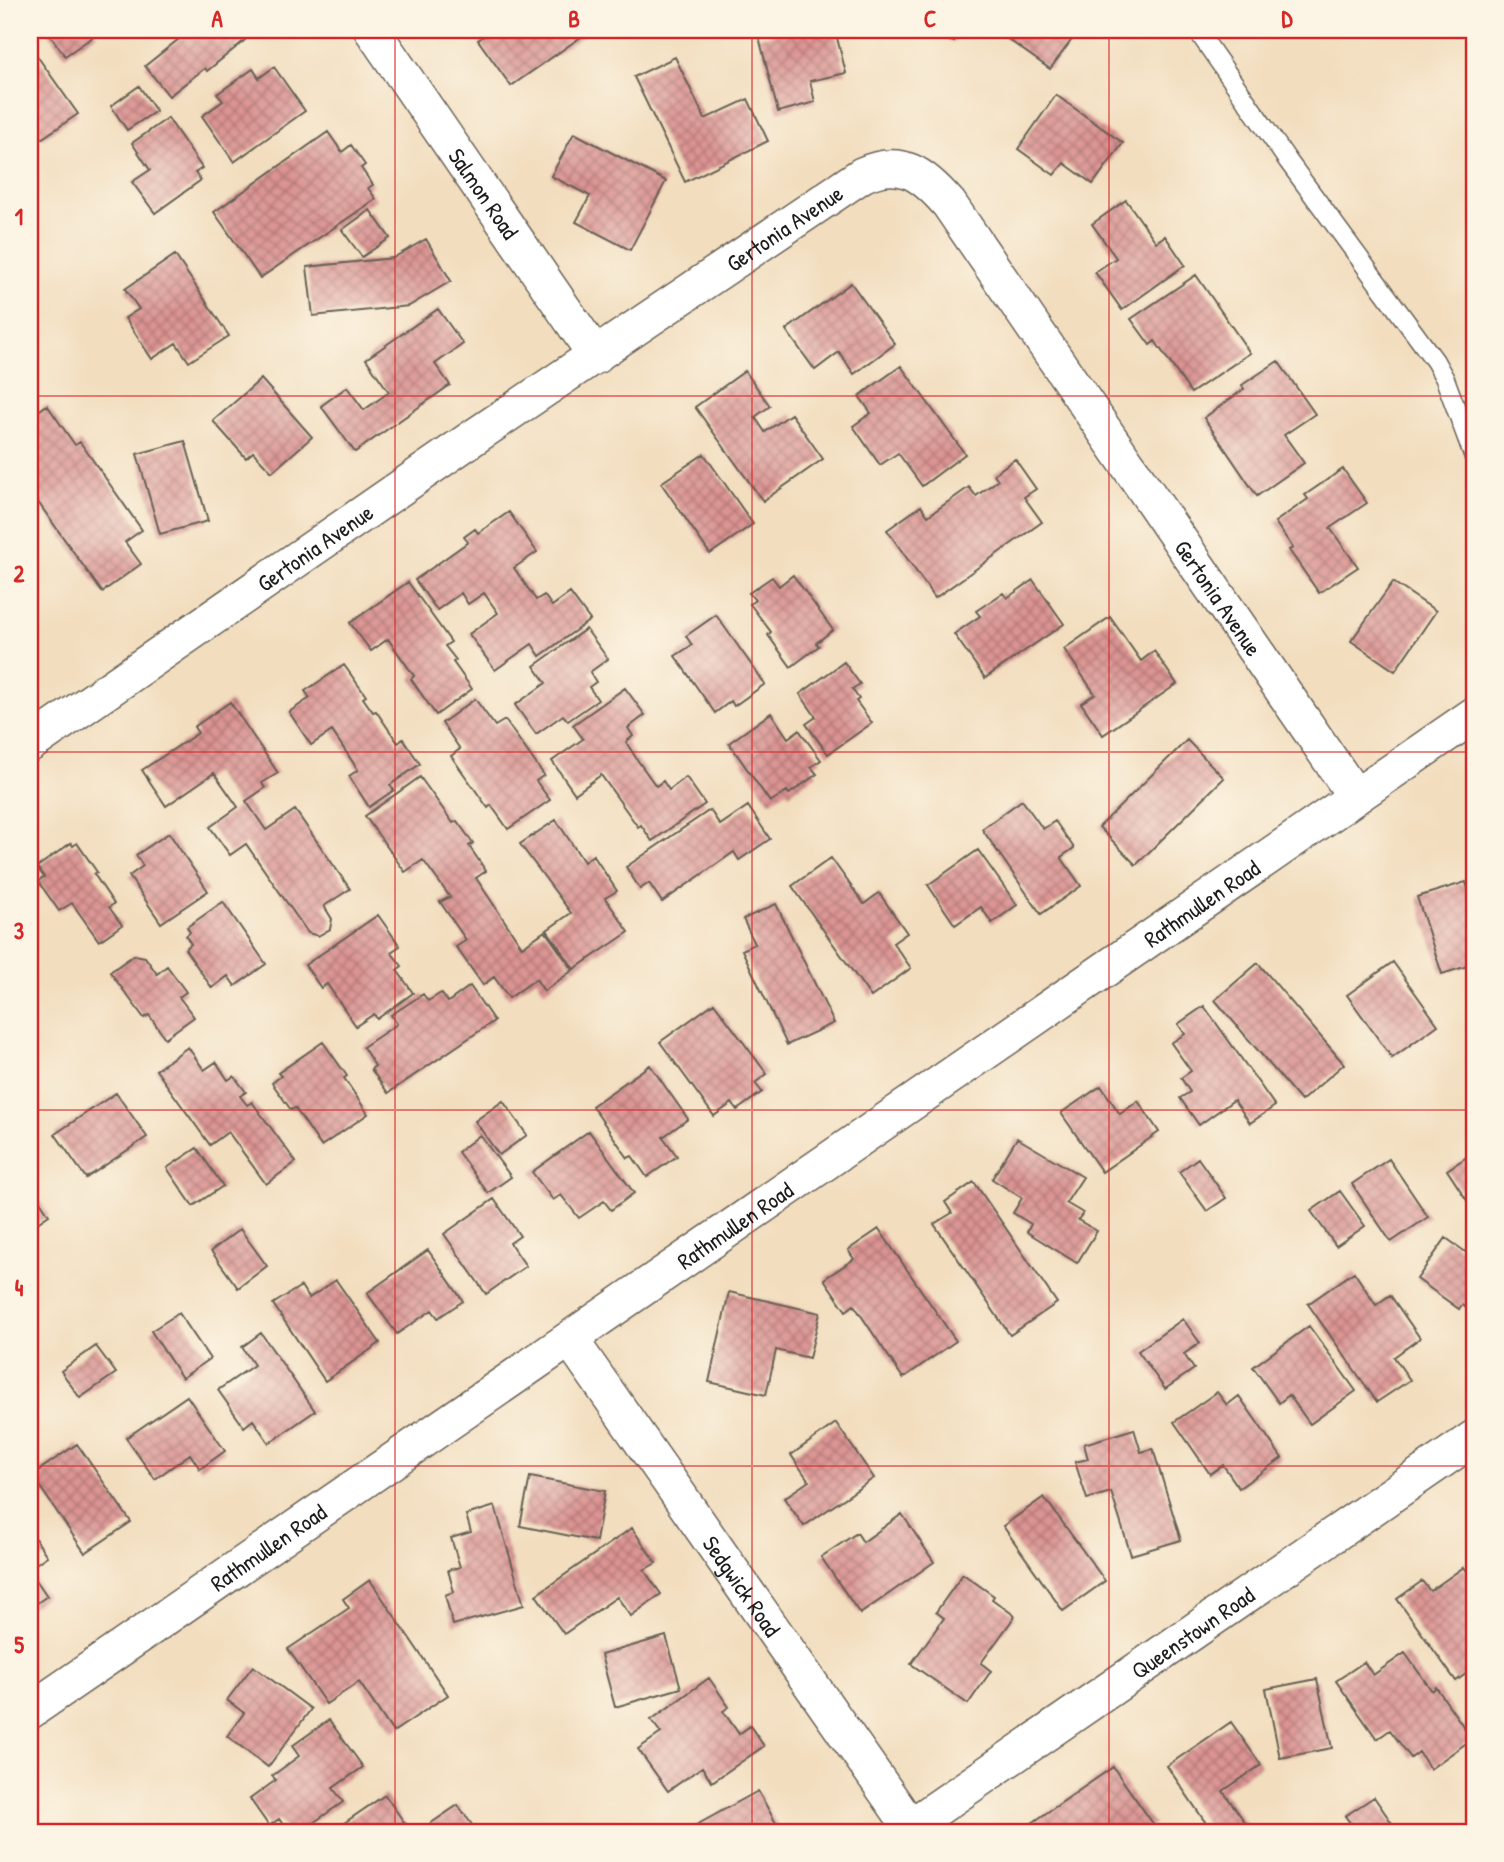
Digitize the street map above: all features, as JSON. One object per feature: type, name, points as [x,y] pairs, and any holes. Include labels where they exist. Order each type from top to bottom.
[{"type":"street","name":"Salmon Road","points":[[372,30],[596,356]]},
{"type":"street","name":"Gertonia Avenue","points":[[30,744],[474,436],[862,175],[877,168],[891,166],[907,169],[937,189],[949,204],[1354,796]]},
{"type":"street","name":"Rathmullen Road","points":[[30,1711],[1474,715]]},
{"type":"street","name":"Sedgwick Road","points":[[570,1339],[912,1829]]},
{"type":"street","name":"Queenstown Road","points":[[912,1829],[1474,1438]]},
{"type":"lane","points":[[1197,30],[1280,150],[1435,361],[1445,379],[1474,457]]},
{"type":"building","points":[[46,30],[94,30],[97,34],[65,56]]},
{"type":"building","points":[[173,30],[237,30],[245,40],[207,71],[205,68],[169,96],[145,66],[180,38]]},
{"type":"building","points":[[493,30],[591,30],[511,86],[478,40]]},
{"type":"building","points":[[790,30],[835,30],[846,73],[810,81],[815,102],[778,112],[759,37]]},
{"type":"building","points":[[916,30],[958,30],[954,42]]},
{"type":"building","points":[[995,30],[1079,30],[1050,69]]},
{"type":"building","points":[[35,53],[78,114],[41,139],[30,122],[30,56]]},
{"type":"building","points":[[675,57],[705,119],[748,99],[768,141],[685,182],[634,77]]},
{"type":"building","points":[[274,67],[305,111],[234,162],[202,116],[223,101],[217,94],[253,69],[259,78]]},
{"type":"building","points":[[139,86],[156,111],[127,130],[111,106]]},
{"type":"building","points":[[1056,95],[1123,143],[1093,184],[1064,163],[1054,175],[1018,149]]},
{"type":"building","points":[[168,118],[202,168],[195,173],[201,180],[155,213],[132,182],[150,170],[132,143]]},
{"type":"building","points":[[328,132],[342,152],[351,145],[365,165],[361,168],[373,185],[368,188],[376,199],[260,278],[214,212]]},
{"type":"building","points":[[574,133],[666,181],[630,250],[576,222],[590,196],[551,176]]},
{"type":"building","points":[[1126,200],[1156,242],[1165,236],[1185,265],[1122,310],[1095,272],[1116,258],[1092,224]]},
{"type":"building","points":[[370,210],[390,238],[362,257],[342,230]]},
{"type":"building","points":[[426,239],[451,281],[409,306],[313,316],[307,267],[393,258]]},
{"type":"building","points":[[175,255],[229,336],[189,362],[176,343],[152,359],[125,318],[139,309],[125,289]]},
{"type":"building","points":[[1196,275],[1250,353],[1191,393],[1155,341],[1150,345],[1131,319]]},
{"type":"building","points":[[851,283],[895,344],[854,374],[839,352],[815,370],[786,330]]},
{"type":"building","points":[[438,309],[463,344],[435,364],[450,385],[355,452],[321,406],[347,387],[364,410],[389,392],[366,359]]},
{"type":"building","points":[[1278,361],[1315,414],[1284,435],[1304,463],[1257,496],[1204,418],[1244,389],[1242,385]]},
{"type":"building","points":[[901,366],[965,454],[922,486],[898,453],[880,465],[853,426],[871,413],[859,396]]},
{"type":"building","points":[[745,371],[770,406],[755,417],[765,432],[791,414],[823,459],[763,501],[695,407]]},
{"type":"building","points":[[261,379],[312,437],[272,472],[253,452],[246,458],[213,421]]},
{"type":"building","points":[[47,405],[75,445],[80,442],[142,530],[125,542],[141,564],[102,592],[30,491],[30,417]]},
{"type":"building","points":[[185,441],[208,521],[160,534],[137,454]]},
{"type":"building","points":[[704,454],[753,524],[710,554],[661,483]]},
{"type":"building","points":[[1015,459],[1036,489],[1024,497],[1042,522],[935,598],[887,530],[921,506],[928,516],[969,487],[976,496],[998,480],[994,474]]},
{"type":"building","points":[[1343,469],[1367,503],[1330,528],[1358,567],[1319,593],[1289,550],[1293,548],[1275,522],[1308,499],[1305,495]]},
{"type":"building","points":[[509,512],[537,552],[514,568],[536,600],[544,595],[552,606],[570,593],[590,620],[540,656],[532,644],[495,670],[469,634],[498,613],[484,593],[468,604],[461,593],[437,610],[415,580],[468,542],[464,537],[475,529],[478,533]]},
{"type":"building","points":[[793,575],[833,630],[816,643],[819,646],[791,667],[768,635],[771,632],[750,604],[755,600],[749,593],[772,577],[779,586]]},
{"type":"building","points":[[1033,580],[1064,624],[985,678],[954,634],[980,616],[976,611],[1003,593],[1007,598]]},
{"type":"building","points":[[408,582],[451,642],[445,646],[472,689],[436,715],[411,679],[414,676],[388,639],[371,651],[350,623]]},
{"type":"building","points":[[1393,582],[1436,611],[1395,671],[1351,641]]},
{"type":"building","points":[[716,615],[765,684],[734,706],[731,701],[715,713],[675,656],[692,645],[686,636]]},
{"type":"building","points":[[1110,617],[1141,661],[1154,651],[1177,684],[1103,735],[1081,703],[1095,694],[1064,649]]},
{"type":"building","points":[[586,629],[608,659],[590,672],[596,682],[589,687],[598,700],[568,721],[563,715],[536,734],[515,705],[546,683],[534,666]]},
{"type":"building","points":[[844,662],[860,684],[852,689],[859,699],[856,701],[872,723],[828,754],[806,724],[816,717],[800,694]]},
{"type":"building","points":[[344,665],[366,696],[363,698],[373,712],[376,711],[398,743],[403,739],[420,764],[390,785],[394,790],[369,807],[349,776],[358,770],[332,731],[311,745],[289,712],[310,698],[305,691]]},
{"type":"building","points":[[625,688],[645,715],[628,728],[633,736],[626,742],[636,758],[656,786],[663,781],[669,790],[686,777],[705,804],[652,841],[641,825],[638,827],[601,775],[575,794],[552,761],[583,739],[573,725]]},
{"type":"building","points":[[475,699],[495,726],[505,720],[544,775],[536,781],[550,800],[508,829],[491,805],[488,808],[451,756],[460,749],[442,723]]},
{"type":"building","points":[[230,702],[278,773],[262,783],[265,788],[246,801],[266,830],[295,810],[350,889],[324,906],[332,919],[330,929],[318,936],[308,933],[246,844],[230,855],[210,827],[238,807],[214,773],[166,806],[142,770],[198,733],[194,727]]},
{"type":"building","points":[[771,713],[788,738],[799,730],[821,760],[811,767],[817,774],[789,794],[787,791],[770,802],[729,743]]},
{"type":"building","points":[[1187,740],[1224,778],[1136,865],[1099,827]]},
{"type":"building","points":[[420,777],[453,823],[457,821],[473,843],[469,846],[486,871],[476,878],[522,947],[545,931],[573,970],[544,991],[536,979],[509,998],[494,977],[483,985],[456,947],[466,940],[440,902],[450,897],[423,860],[405,872],[365,816]]},
{"type":"building","points":[[1022,800],[1043,829],[1055,821],[1074,848],[1061,857],[1081,886],[1041,914],[982,829]]},
{"type":"building","points":[[748,806],[770,839],[739,860],[734,852],[662,902],[649,883],[640,889],[626,867],[710,810],[720,825]]},
{"type":"building","points":[[556,820],[584,862],[593,855],[617,891],[605,898],[629,932],[574,969],[547,930],[571,913],[520,844]]},
{"type":"building","points":[[169,833],[208,891],[161,923],[129,876],[143,866],[136,855]]},
{"type":"building","points":[[71,843],[73,846],[77,843],[97,872],[94,874],[114,904],[109,907],[122,925],[99,941],[72,903],[59,911],[38,881],[44,877],[37,867]]},
{"type":"building","points":[[978,850],[1017,905],[992,923],[981,907],[955,925],[928,885]]},
{"type":"building","points":[[831,858],[864,904],[879,893],[907,933],[893,943],[911,968],[871,997],[792,886]]},
{"type":"building","points":[[1466,882],[1474,907],[1474,964],[1442,974],[1417,897]]},
{"type":"building","points":[[223,902],[266,964],[235,986],[228,976],[212,988],[185,949],[191,944],[186,936],[190,932],[187,927]]},
{"type":"building","points":[[776,904],[834,1023],[787,1045],[742,950],[755,944],[743,919]]},
{"type":"building","points":[[378,915],[400,946],[391,952],[402,966],[397,970],[413,993],[377,1019],[374,1014],[356,1026],[327,984],[321,988],[305,965]]},
{"type":"building","points":[[134,955],[145,957],[157,974],[167,966],[186,992],[179,997],[194,1017],[165,1038],[149,1015],[144,1018],[110,972]]},
{"type":"building","points":[[1393,962],[1438,1025],[1392,1058],[1347,995]]},
{"type":"building","points":[[1258,963],[1344,1064],[1301,1101],[1215,1000]]},
{"type":"building","points":[[470,986],[494,1021],[388,1093],[371,1069],[375,1066],[363,1047],[397,1024],[391,1015],[423,994],[428,1001],[441,993],[448,1002]]},
{"type":"building","points":[[714,1003],[767,1074],[755,1083],[762,1092],[737,1110],[732,1103],[714,1116],[660,1042]]},
{"type":"building","points":[[1204,1006],[1275,1106],[1250,1123],[1234,1100],[1199,1125],[1180,1098],[1190,1092],[1181,1078],[1191,1071],[1171,1043],[1185,1034],[1178,1024]]},
{"type":"building","points":[[323,1042],[347,1076],[344,1078],[368,1114],[321,1146],[295,1108],[291,1110],[272,1083],[281,1076],[278,1073]]},
{"type":"building","points":[[188,1047],[204,1070],[216,1062],[228,1080],[234,1076],[246,1092],[240,1096],[247,1105],[252,1102],[296,1162],[266,1184],[228,1132],[210,1145],[156,1070]]},
{"type":"building","points":[[650,1065],[688,1119],[663,1137],[677,1156],[647,1177],[632,1156],[628,1158],[592,1106]]},
{"type":"building","points":[[1101,1086],[1120,1114],[1138,1101],[1159,1132],[1102,1172],[1061,1113]]},
{"type":"building","points":[[116,1093],[147,1137],[86,1178],[55,1134]]},
{"type":"building","points":[[503,1101],[527,1135],[499,1155],[475,1121]]},
{"type":"building","points":[[589,1131],[634,1193],[611,1210],[604,1201],[579,1218],[561,1195],[553,1200],[532,1172]]},
{"type":"building","points":[[480,1135],[511,1177],[488,1193],[458,1152]]},
{"type":"building","points":[[1017,1138],[1083,1177],[1066,1203],[1083,1213],[1078,1220],[1097,1231],[1077,1263],[1027,1232],[1031,1224],[1013,1213],[1022,1198],[992,1179]]},
{"type":"building","points":[[197,1148],[223,1186],[193,1206],[167,1168]]},
{"type":"building","points":[[1470,1155],[1474,1161],[1474,1202],[1470,1205],[1447,1170]]},
{"type":"building","points":[[1198,1158],[1226,1198],[1207,1211],[1179,1172]]},
{"type":"building","points":[[1389,1159],[1428,1217],[1391,1242],[1352,1184]]},
{"type":"building","points":[[974,1182],[1057,1303],[1010,1335],[934,1224],[952,1213],[945,1202]]},
{"type":"building","points":[[30,1186],[49,1215],[30,1228]]},
{"type":"building","points":[[1340,1191],[1365,1226],[1336,1246],[1311,1211]]},
{"type":"building","points":[[494,1199],[520,1236],[510,1243],[526,1266],[486,1294],[444,1234]]},
{"type":"building","points":[[240,1229],[267,1266],[238,1288],[211,1251]]},
{"type":"building","points":[[879,1229],[956,1341],[903,1378],[854,1305],[846,1311],[824,1279],[854,1259],[848,1250]]},
{"type":"building","points":[[1446,1238],[1474,1258],[1474,1313],[1462,1305],[1459,1309],[1417,1279]]},
{"type":"building","points":[[428,1250],[463,1301],[438,1318],[432,1310],[397,1334],[367,1293]]},
{"type":"building","points":[[1354,1272],[1376,1305],[1390,1295],[1420,1338],[1394,1357],[1410,1380],[1377,1402],[1308,1304]]},
{"type":"building","points":[[336,1280],[380,1343],[325,1381],[273,1304],[301,1286],[309,1298]]},
{"type":"building","points":[[729,1292],[820,1313],[809,1358],[776,1350],[766,1395],[709,1382]]},
{"type":"building","points":[[179,1313],[210,1359],[182,1378],[151,1331]]},
{"type":"building","points":[[1183,1319],[1200,1343],[1184,1354],[1194,1369],[1165,1389],[1138,1351]]},
{"type":"building","points":[[1309,1326],[1356,1391],[1310,1424],[1289,1395],[1279,1403],[1253,1367]]},
{"type":"building","points":[[261,1333],[315,1411],[269,1443],[253,1420],[244,1427],[218,1390],[254,1365],[242,1347]]},
{"type":"building","points":[[96,1346],[116,1373],[80,1398],[61,1371]]},
{"type":"building","points":[[1217,1392],[1227,1405],[1239,1396],[1282,1458],[1239,1488],[1223,1465],[1210,1474],[1174,1422]]},
{"type":"building","points":[[187,1396],[225,1451],[200,1469],[190,1454],[155,1479],[126,1438]]},
{"type":"building","points":[[836,1423],[874,1478],[804,1526],[784,1498],[809,1481],[791,1455]]},
{"type":"building","points":[[1134,1429],[1141,1452],[1153,1449],[1181,1540],[1131,1555],[1111,1492],[1087,1499],[1075,1462],[1088,1459],[1084,1444]]},
{"type":"building","points":[[77,1444],[131,1522],[85,1553],[32,1475]]},
{"type":"building","points":[[530,1477],[605,1491],[596,1541],[520,1526]]},
{"type":"building","points":[[1044,1497],[1105,1581],[1063,1611],[1003,1526]]},
{"type":"building","points":[[495,1506],[524,1605],[453,1625],[445,1595],[454,1592],[448,1570],[460,1567],[451,1538],[471,1532],[466,1515]]},
{"type":"building","points":[[902,1514],[934,1562],[860,1614],[821,1557],[857,1533],[863,1542]]},
{"type":"building","points":[[632,1528],[656,1563],[644,1570],[661,1594],[631,1616],[617,1597],[564,1634],[536,1595]]},
{"type":"building","points":[[30,1531],[47,1556],[30,1568]]},
{"type":"building","points":[[1464,1567],[1474,1581],[1474,1668],[1456,1681],[1397,1599],[1422,1581],[1430,1591]]},
{"type":"building","points":[[30,1571],[47,1596],[30,1608]]},
{"type":"building","points":[[963,1574],[994,1596],[992,1599],[1015,1616],[981,1663],[991,1671],[968,1704],[911,1664],[944,1618],[936,1612]]},
{"type":"building","points":[[370,1580],[448,1695],[393,1732],[359,1682],[326,1704],[288,1649],[349,1608],[343,1599]]},
{"type":"building","points":[[666,1636],[681,1688],[615,1707],[601,1655]]},
{"type":"building","points":[[1405,1653],[1432,1691],[1436,1687],[1472,1739],[1430,1769],[1419,1752],[1411,1758],[1390,1730],[1377,1739],[1336,1681],[1364,1662],[1373,1675]]},
{"type":"building","points":[[253,1666],[311,1709],[268,1767],[227,1736],[244,1713],[227,1700]]},
{"type":"building","points":[[709,1678],[729,1707],[723,1711],[739,1734],[750,1726],[764,1746],[712,1782],[702,1767],[668,1791],[638,1749],[661,1733],[651,1720]]},
{"type":"building","points":[[1317,1679],[1332,1748],[1280,1758],[1266,1689]]},
{"type":"building","points":[[329,1720],[363,1767],[333,1788],[343,1802],[300,1832],[288,1832],[279,1819],[269,1826],[250,1799],[276,1780],[272,1776],[299,1756],[292,1746]]},
{"type":"building","points":[[1231,1722],[1261,1765],[1223,1791],[1252,1832],[1212,1832],[1167,1766]]},
{"type":"building","points":[[1113,1767],[1154,1825],[1143,1832],[1033,1832],[1029,1825]]},
{"type":"building","points":[[758,1791],[781,1832],[684,1832]]},
{"type":"building","points":[[385,1795],[411,1832],[331,1832]]},
{"type":"building","points":[[1374,1797],[1398,1832],[1357,1832],[1345,1816]]},
{"type":"building","points":[[458,1805],[477,1832],[418,1832]]}]
